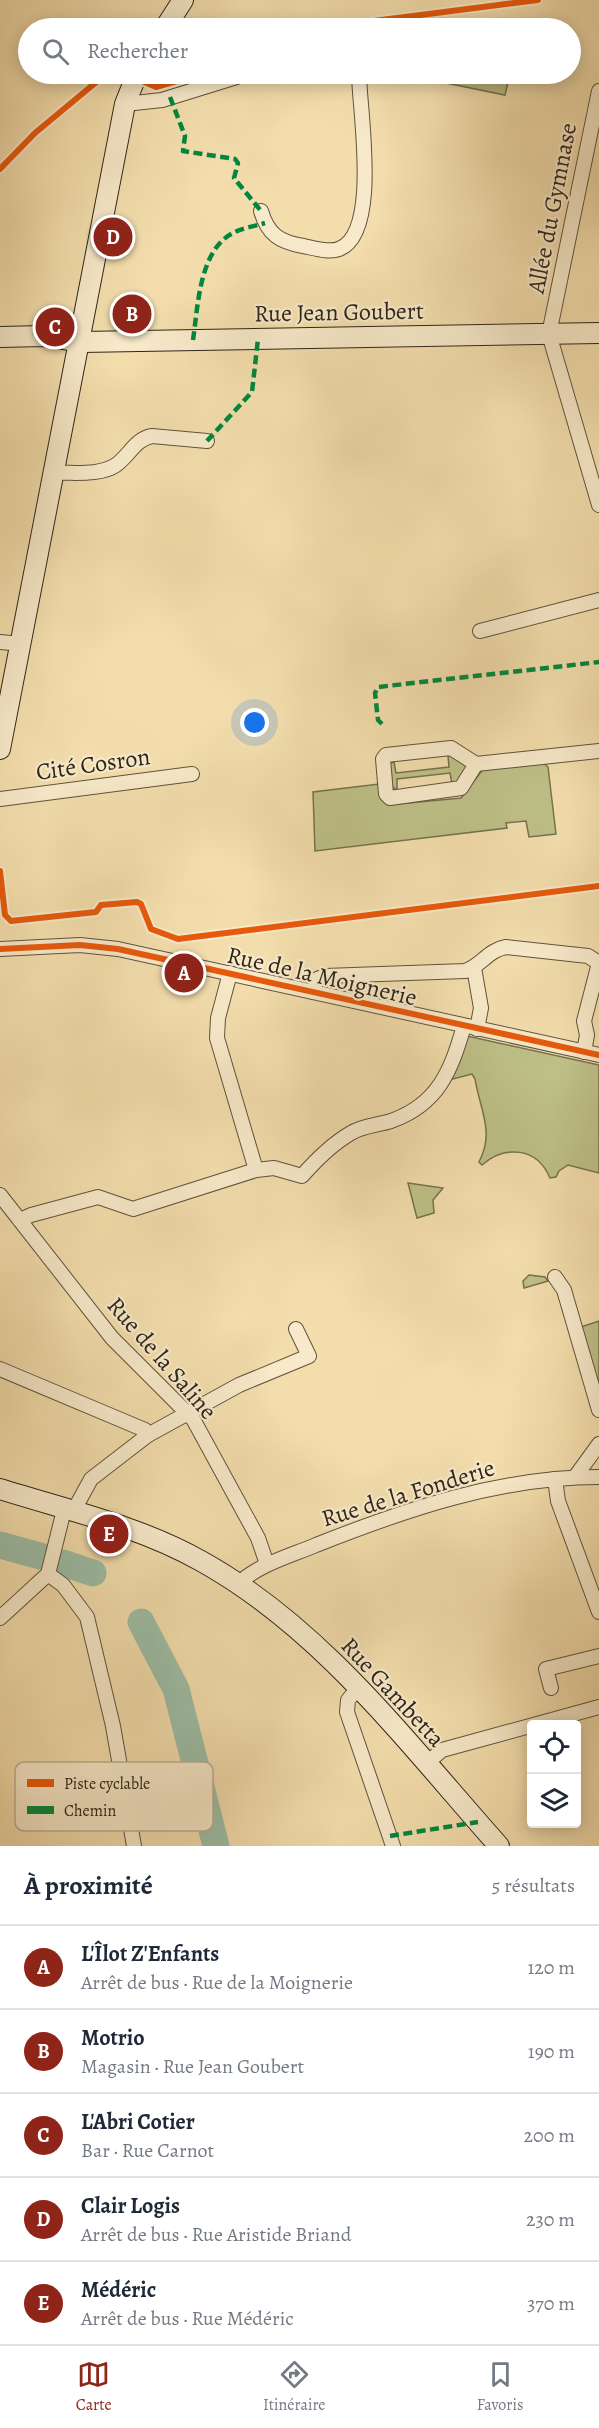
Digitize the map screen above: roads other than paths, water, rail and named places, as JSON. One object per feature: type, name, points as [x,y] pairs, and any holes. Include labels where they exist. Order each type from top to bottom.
[{"type":"main road","points":[[171,18],[180,1]]},
{"type":"main road","points":[[0,749],[81,342],[125,104],[133,84]]},
{"type":"main road","name":"Rue Jean Goubert","points":[[0,337],[44,336],[81,342],[599,333]]},
{"type":"main road","name":"Rue Gambetta","points":[[0,1490],[165,1543],[239,1583],[299,1629],[358,1688],[499,1846]]},
{"type":"street","points":[[125,104],[162,100],[214,84]]},
{"type":"street","points":[[261,211],[274,237],[287,243],[330,250],[338,249],[350,240],[358,222],[364,178],[365,143],[360,84]]},
{"type":"street","name":"Allée du Gymnase","points":[[549,334],[599,91]]},
{"type":"street","points":[[549,334],[599,506]]},
{"type":"street","points":[[55,473],[101,471],[116,465],[143,437],[207,441]]},
{"type":"street","points":[[480,631],[599,600]]},
{"type":"street","points":[[0,642],[21,644]]},
{"type":"street","points":[[476,764],[461,788],[456,791],[390,798],[386,794],[383,759],[386,755],[451,748],[476,764],[599,751]]},
{"type":"street","name":"Cité Cosron","points":[[0,799],[192,774]]},
{"type":"street","name":"Rue de la Moignerie","points":[[0,949],[60,945],[101,946],[599,1055]]},
{"type":"street","points":[[313,992],[317,979],[325,976],[431,974],[474,968],[488,955],[506,947],[529,948],[593,958],[599,963],[584,1021],[587,1035],[584,1052]]},
{"type":"street","points":[[20,1220],[98,1197],[132,1209],[256,1170],[274,1168],[302,1176],[319,1157],[353,1131],[392,1120],[423,1102],[444,1082],[481,1008],[474,968]]},
{"type":"street","points":[[230,973],[218,1018],[217,1038],[256,1170]]},
{"type":"street","name":"Rue de la Saline","points":[[0,1195],[112,1338],[186,1412],[258,1538],[267,1564]]},
{"type":"street","points":[[555,1277],[564,1290],[599,1410]]},
{"type":"street","points":[[0,1618],[48,1574],[69,1511],[90,1479],[148,1435],[186,1412],[238,1385],[309,1356],[296,1329]]},
{"type":"street","points":[[0,1369],[145,1430],[148,1435]]},
{"type":"street","points":[[575,1477],[599,1444]]},
{"type":"street","name":"Rue de la Fonderie","points":[[239,1583],[250,1573],[267,1564],[349,1532],[446,1499],[517,1483],[599,1477]]},
{"type":"street","points":[[555,1479],[558,1501],[599,1612]]},
{"type":"street","points":[[48,1574],[63,1585],[87,1617],[119,1762]]},
{"type":"street","points":[[551,1689],[546,1669],[599,1656]]},
{"type":"street","points":[[358,1688],[348,1700],[347,1712],[393,1846]]},
{"type":"street","points":[[426,1764],[442,1750],[599,1707]]},
{"type":"street","points":[[131,1831],[134,1846]]},
{"type":"waterway","points":[[0,1545],[40,1556]]},
{"type":"waterway","points":[[63,1563],[93,1573]]},
{"type":"waterway","points":[[141,1622],[176,1689],[195,1762]]},
{"type":"waterway","points":[[212,1831],[216,1846]]},
{"type":"place","name":"Clair Logis","points":[[113,237]]},
{"type":"place","name":"Motrio","points":[[132,314]]},
{"type":"place","name":"L'Abri Cotier","points":[[55,327]]},
{"type":"place","name":"L'Îlot Z'Enfants","points":[[184,973]]},
{"type":"place","name":"Médéric","points":[[109,1534]]}]
